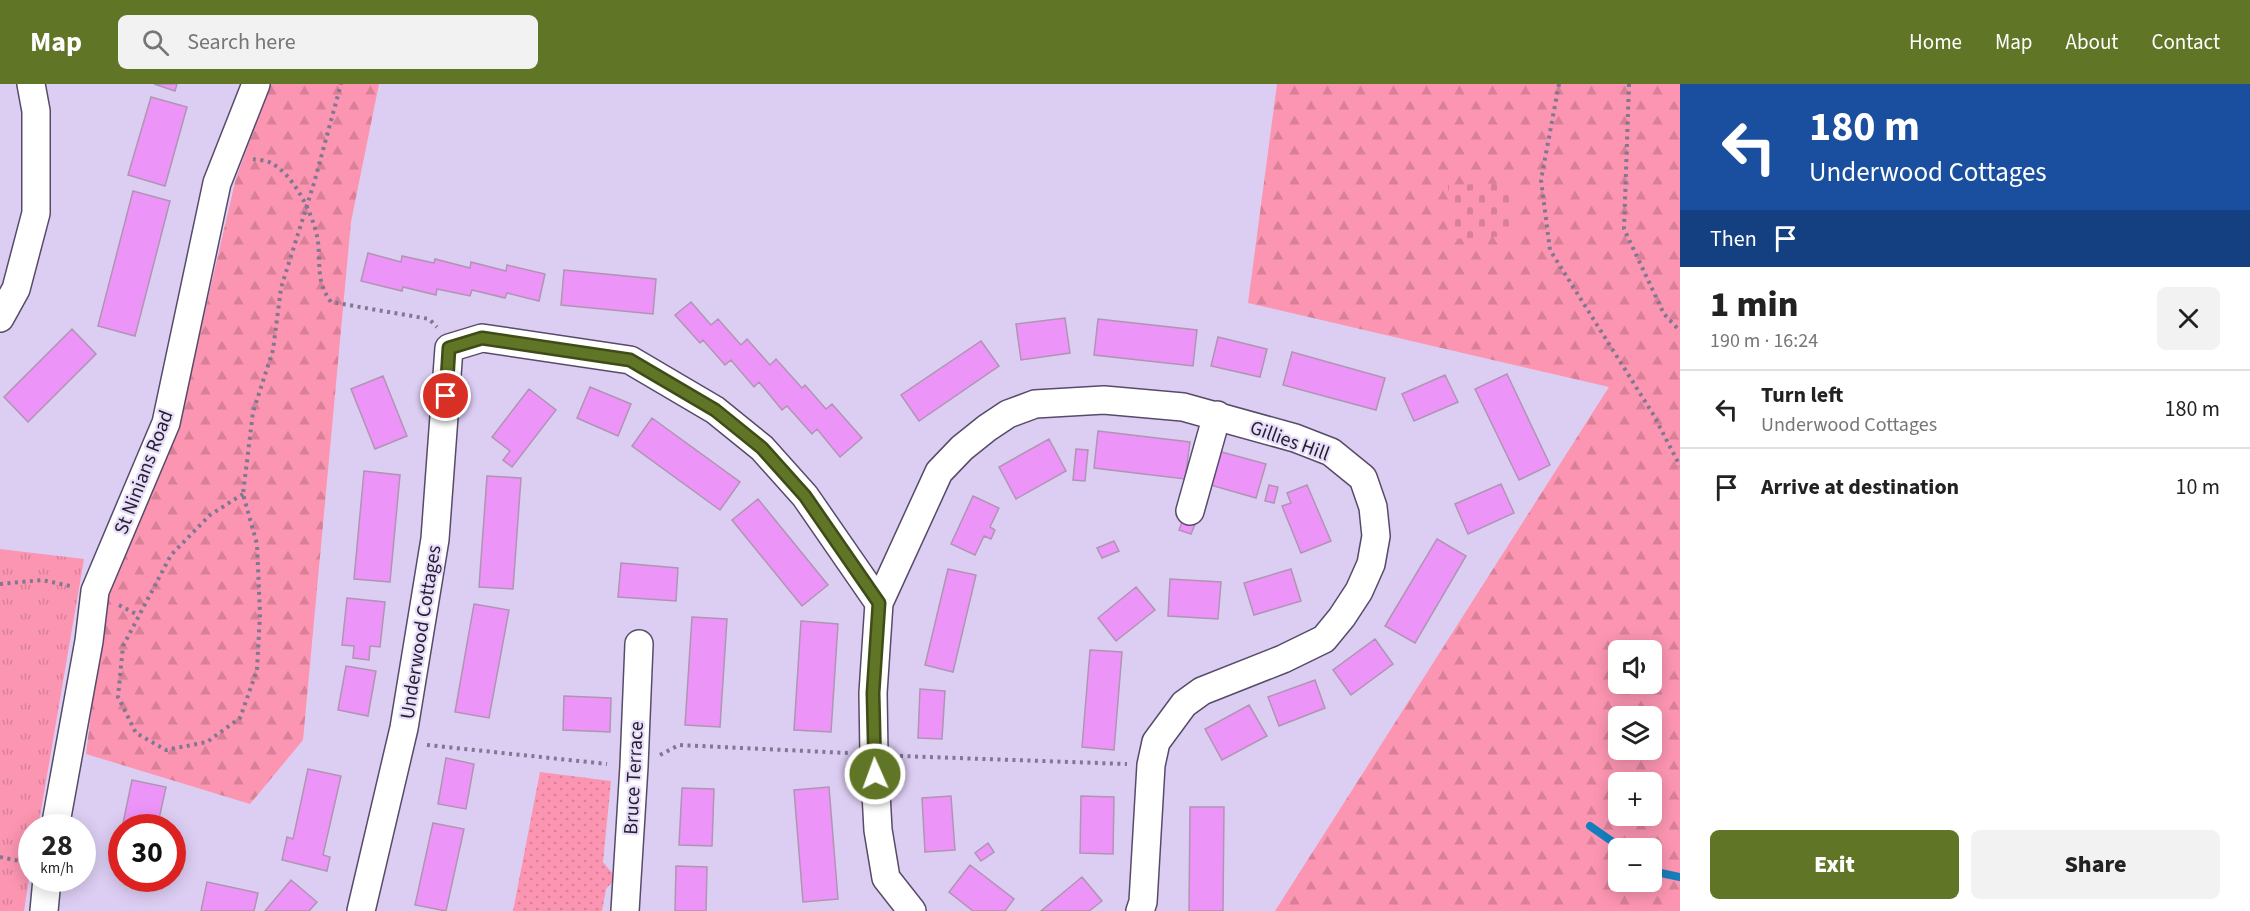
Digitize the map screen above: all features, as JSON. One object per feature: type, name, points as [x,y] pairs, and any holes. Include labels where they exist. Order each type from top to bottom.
[{"type":"street","points":[[0,318],[16,289],[36,213],[36,111],[31,84]]},
{"type":"street","name":"St Ninians Road","points":[[58,814],[89,641],[95,591],[166,423],[217,183],[256,84]]},
{"type":"street","points":[[449,348],[482,338],[630,360],[705,404],[762,448],[798,488],[879,603],[873,693],[878,830],[886,878],[912,911]]},
{"type":"street","name":"Underwood Cottages","points":[[361,911],[401,740],[435,539],[449,348]]},
{"type":"street","name":"Gillies Hill","points":[[879,603],[939,472],[962,448],[1008,414],[1035,404],[1104,400],[1183,407],[1295,438],[1331,452],[1363,478],[1372,507],[1376,536],[1371,564],[1359,591],[1342,617],[1324,639],[1283,659],[1203,691],[1184,704],[1156,742],[1151,765],[1143,902],[1140,911]]},
{"type":"street","points":[[1190,511],[1217,415]]},
{"type":"street","name":"Bruce Terrace","points":[[625,911],[639,644]]},
{"type":"street","points":[[44,911],[46,892]]},
{"type":"path","points":[[243,494],[210,515],[171,555],[123,646],[118,698],[136,732],[166,750],[207,742],[240,718],[257,670],[260,614],[257,544],[243,494],[253,412],[273,350],[281,288],[314,183],[341,84]]},
{"type":"path","points":[[1559,84],[1541,180],[1550,250],[1653,414],[1680,466]]},
{"type":"path","points":[[1629,84],[1624,230],[1664,314],[1680,331]]},
{"type":"path","points":[[228,155],[271,163],[292,181],[306,206],[317,236],[319,277],[324,292],[331,302],[429,318],[443,334],[449,348]]},
{"type":"path","points":[[0,584],[42,580],[95,591]]},
{"type":"path","points":[[401,740],[441,747],[634,766]]},
{"type":"path","points":[[0,857],[18,860]]},
{"type":"green space","points":[[271,84],[379,84],[351,222],[303,740],[250,804],[86,754],[104,608],[177,431],[236,178]]},
{"type":"green space","points":[[1277,84],[1680,84],[1680,911],[1275,911],[1609,387],[1248,303]]},
{"type":"green space","points":[[1513,183],[1515,236],[1450,239],[1448,185]]},
{"type":"green space","points":[[0,549],[84,559],[40,814],[18,814],[18,892],[27,892],[24,911],[0,911]]},
{"type":"green space","points":[[540,772],[611,781],[603,862],[612,873],[614,880],[606,889],[602,911],[513,911]]},
{"type":"building","points":[[154,84],[177,84],[175,91]]},
{"type":"building","points":[[151,97],[187,107],[165,186],[128,175]]},
{"type":"building","points":[[133,191],[170,201],[135,336],[98,326]]},
{"type":"building","points":[[368,253],[401,262],[402,256],[434,263],[435,259],[470,268],[471,262],[506,271],[507,265],[545,274],[539,301],[507,293],[505,298],[472,290],[470,296],[437,289],[436,295],[403,287],[402,291],[361,281]]},
{"type":"building","points":[[564,270],[656,279],[653,314],[561,305]]},
{"type":"building","points":[[691,302],[711,325],[718,319],[741,345],[747,339],[770,365],[776,359],[802,388],[805,385],[826,409],[832,404],[862,438],[840,457],[817,429],[812,434],[787,406],[782,410],[759,382],[754,387],[731,360],[725,365],[703,340],[700,343],[675,315]]},
{"type":"building","points":[[1065,318],[1070,353],[1021,360],[1016,324]]},
{"type":"building","points":[[1098,319],[1197,330],[1193,366],[1094,355]]},
{"type":"building","points":[[72,329],[96,354],[28,422],[4,397]]},
{"type":"building","points":[[1218,337],[1267,349],[1260,377],[1211,366]]},
{"type":"building","points":[[981,341],[999,366],[919,421],[901,395]]},
{"type":"building","points":[[1292,352],[1385,378],[1376,410],[1283,385]]},
{"type":"building","points":[[1507,374],[1550,465],[1519,480],[1475,389]]},
{"type":"building","points":[[1445,375],[1458,402],[1414,421],[1402,394]]},
{"type":"building","points":[[383,376],[407,436],[375,449],[351,389]]},
{"type":"building","points":[[590,387],[631,404],[618,436],[577,418]]},
{"type":"building","points":[[529,389],[556,410],[512,467],[503,460],[510,451],[492,437]]},
{"type":"building","points":[[652,418],[740,482],[720,510],[632,446]]},
{"type":"building","points":[[1098,431],[1190,442],[1185,479],[1094,468]]},
{"type":"building","points":[[1049,439],[1066,471],[1016,499],[999,467]]},
{"type":"building","points":[[1076,449],[1088,450],[1085,481],[1073,480]]},
{"type":"building","points":[[1218,451],[1266,464],[1256,498],[1207,484]]},
{"type":"building","points":[[364,471],[400,475],[390,582],[354,579]]},
{"type":"building","points":[[487,476],[521,478],[513,589],[479,587]]},
{"type":"building","points":[[1501,484],[1514,513],[1468,534],[1455,504]]},
{"type":"building","points":[[1269,485],[1278,487],[1274,503],[1265,501]]},
{"type":"building","points":[[1307,485],[1331,541],[1301,553],[1282,506],[1291,503],[1287,493]]},
{"type":"building","points":[[973,496],[999,508],[990,527],[995,530],[991,539],[984,536],[975,555],[951,544]]},
{"type":"building","points":[[758,499],[828,585],[802,606],[732,520]]},
{"type":"building","points":[[1186,512],[1198,517],[1191,534],[1179,530]]},
{"type":"building","points":[[1437,539],[1466,556],[1415,643],[1385,626]]},
{"type":"building","points":[[1114,541],[1119,551],[1102,558],[1097,548]]},
{"type":"building","points":[[621,563],[678,568],[676,601],[618,597]]},
{"type":"building","points":[[948,569],[976,575],[953,672],[925,665]]},
{"type":"building","points":[[1291,569],[1301,601],[1254,615],[1244,583]]},
{"type":"building","points":[[1170,579],[1221,582],[1218,619],[1168,616]]},
{"type":"building","points":[[1136,587],[1155,610],[1116,641],[1098,618]]},
{"type":"building","points":[[347,598],[385,602],[380,647],[370,646],[369,660],[353,658],[354,646],[342,645]]},
{"type":"building","points":[[474,604],[509,610],[489,718],[455,712]]},
{"type":"building","points":[[692,617],[727,619],[720,727],[685,725]]},
{"type":"building","points":[[801,621],[838,624],[831,732],[794,730]]},
{"type":"building","points":[[1375,639],[1393,664],[1351,695],[1333,670]]},
{"type":"building","points":[[1090,650],[1122,652],[1114,750],[1082,747]]},
{"type":"building","points":[[346,666],[376,671],[368,716],[338,710]]},
{"type":"building","points":[[1315,680],[1325,708],[1279,726],[1268,697]]},
{"type":"building","points":[[920,689],[945,691],[942,739],[918,738]]},
{"type":"building","points":[[564,696],[611,698],[610,732],[563,730]]},
{"type":"building","points":[[1249,705],[1267,736],[1222,760],[1205,729]]},
{"type":"building","points":[[446,758],[474,764],[466,809],[438,804]]},
{"type":"building","points":[[308,769],[341,776],[323,855],[330,857],[327,871],[282,860],[287,837],[293,839]]},
{"type":"building","points":[[132,780],[166,787],[160,814],[125,814]]},
{"type":"building","points":[[829,787],[838,899],[803,902],[794,790]]},
{"type":"building","points":[[682,788],[714,789],[712,846],[679,845]]},
{"type":"building","points":[[951,796],[955,850],[925,852],[922,798]]},
{"type":"building","points":[[1081,796],[1114,797],[1113,854],[1080,853]]},
{"type":"building","points":[[1190,807],[1224,807],[1223,911],[1189,911]]},
{"type":"building","points":[[433,823],[464,829],[446,911],[415,905]]},
{"type":"building","points":[[988,843],[994,852],[981,861],[975,853]]},
{"type":"building","points":[[970,865],[1014,899],[1005,911],[973,911],[949,892]]},
{"type":"building","points":[[676,866],[707,867],[706,911],[675,911]]},
{"type":"building","points":[[1082,877],[1102,901],[1089,911],[1041,911]]},
{"type":"building","points":[[291,880],[317,902],[309,911],[265,911]]},
{"type":"building","points":[[207,882],[258,893],[254,911],[201,911]]},
{"type":"waterway","points":[[1590,826],[1608,839]]},
{"type":"waterway","points":[[1662,873],[1680,877]]},
{"type":"route","points":[[446,396],[449,348],[482,338],[630,360],[715,410],[762,448],[805,496],[879,603],[873,693],[875,774]]}]
